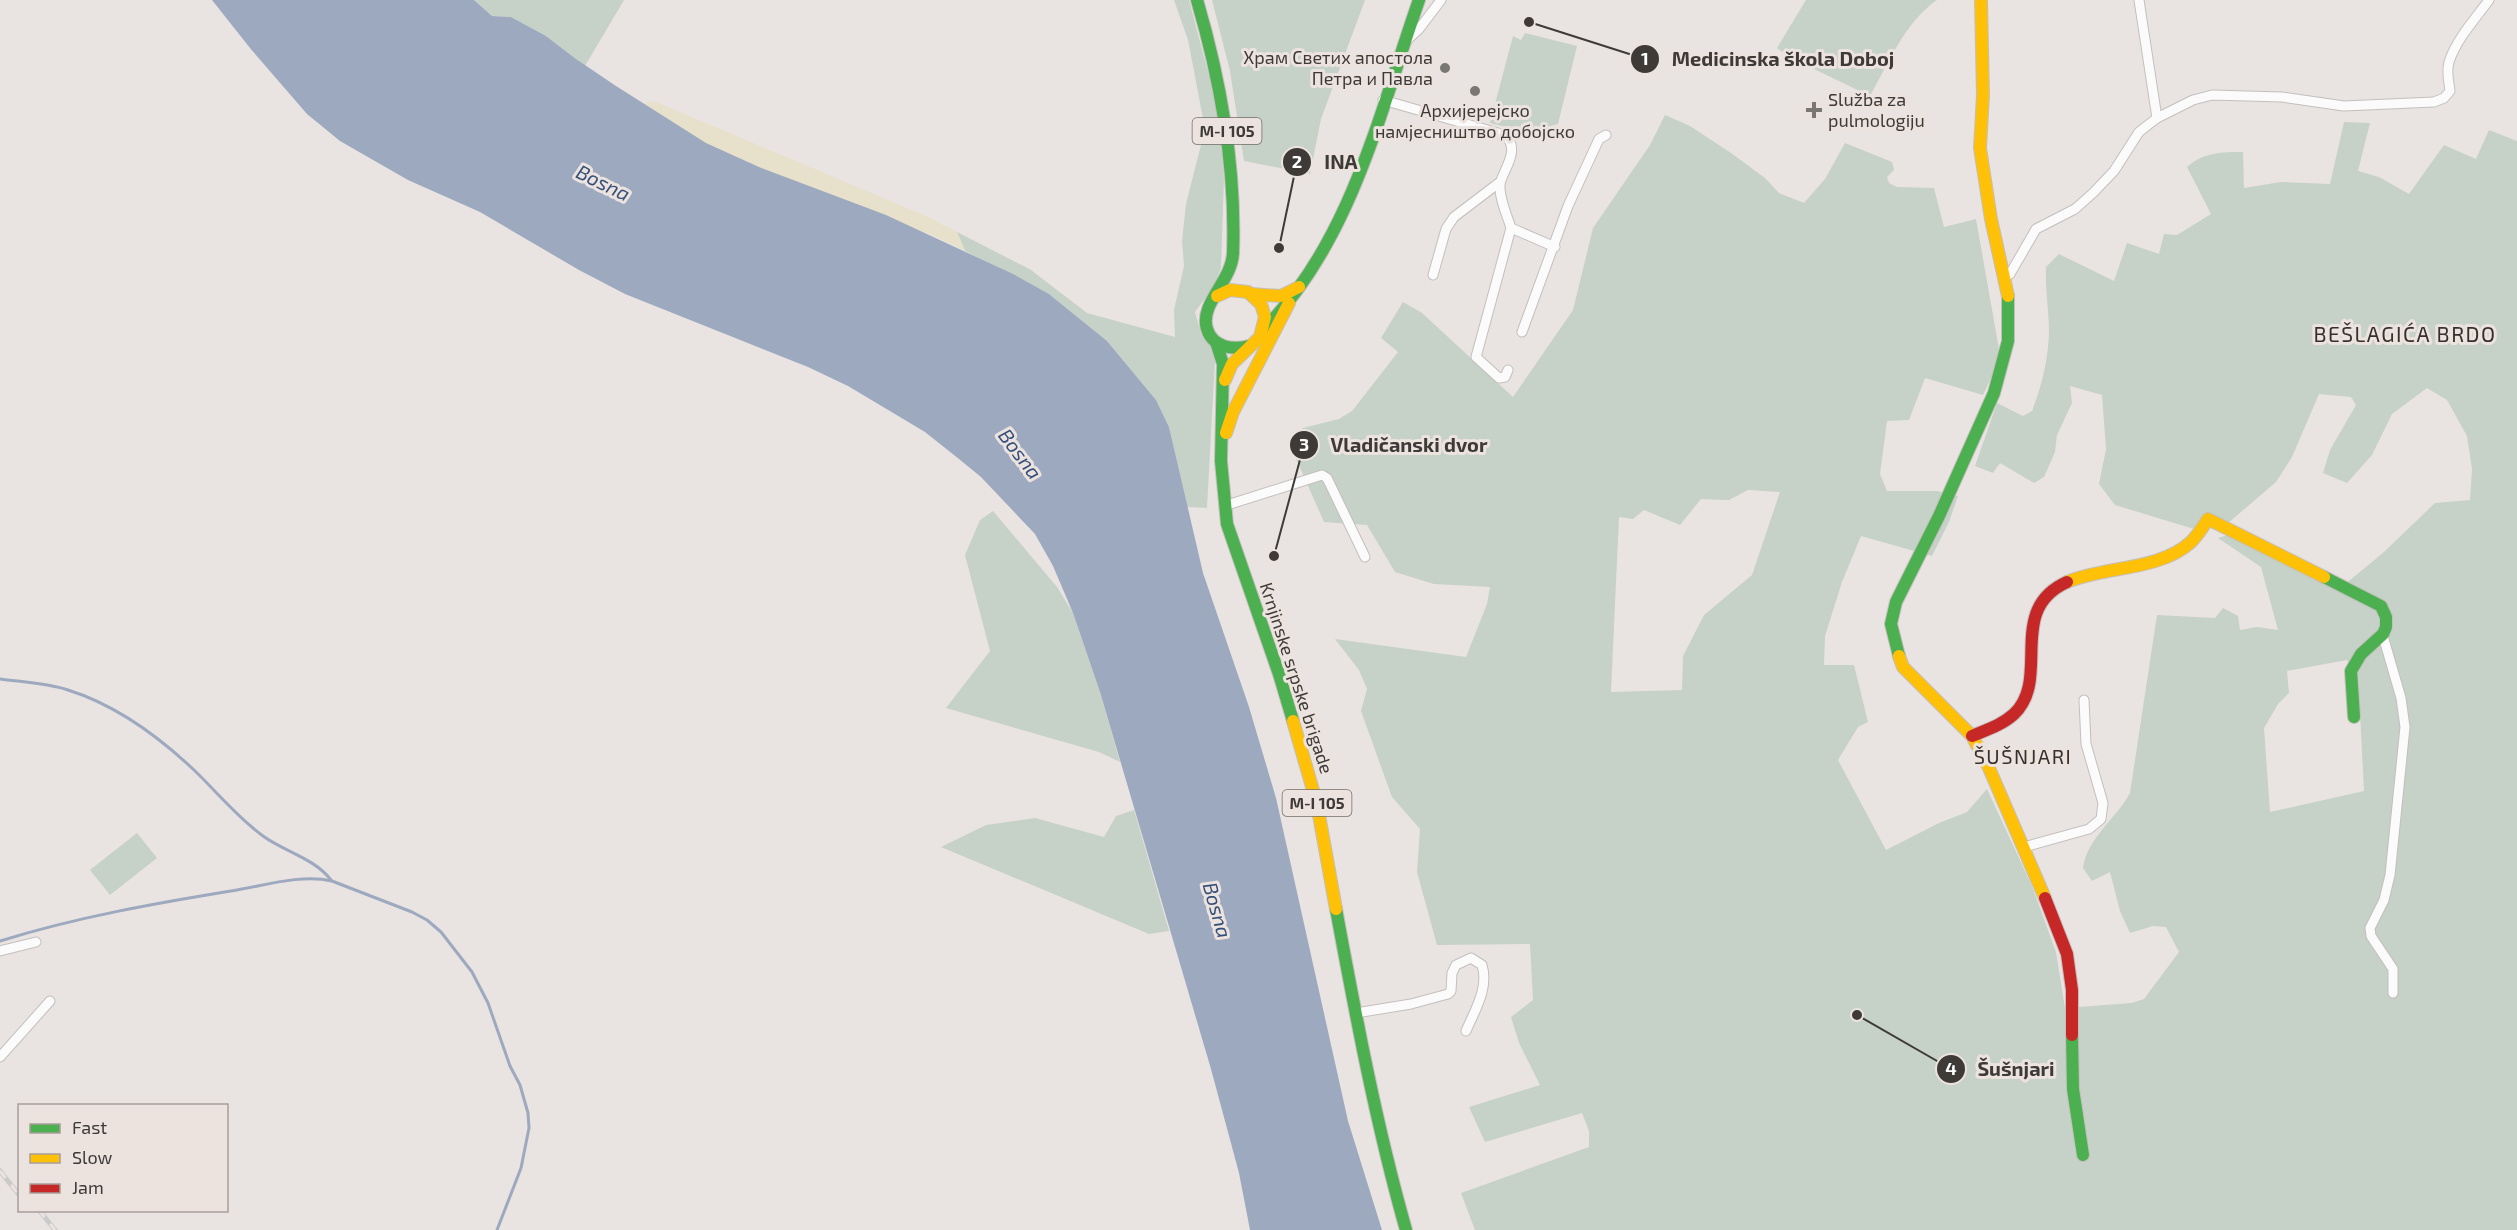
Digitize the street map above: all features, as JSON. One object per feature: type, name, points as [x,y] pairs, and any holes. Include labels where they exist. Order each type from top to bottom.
[{"type":"street","name":"M-I 105","points":[[1197,0],[1207,32],[1226,119],[1232,194],[1232,265],[1209,305],[1205,321],[1207,329],[1216,342],[1223,364],[1224,382]]},
{"type":"street","points":[[1222,443],[1233,412],[1289,303],[1330,237],[1352,191],[1419,0]]},
{"type":"street","points":[[1402,45],[1419,30],[1441,0]]},
{"type":"street","points":[[1981,0],[1983,95],[1980,148],[1991,219],[2009,304],[2008,341],[1996,386],[1939,516],[1896,602],[1891,624],[1903,667],[1972,736],[2024,847],[2067,954],[2072,990],[2073,1089],[2083,1155]]},
{"type":"street","points":[[2139,0],[2157,118]]},
{"type":"street","points":[[2005,277],[2010,274],[2037,229],[2075,209],[2094,194],[2115,171],[2139,132],[2157,118],[2193,100],[2212,95],[2282,97],[2344,106],[2417,104],[2444,99],[2450,91],[2447,75],[2449,62],[2464,35],[2489,0]]},
{"type":"street","points":[[1383,100],[1505,135],[1510,144],[1508,169],[1500,182],[1454,217],[1446,229],[1432,275]]},
{"type":"street","points":[[1522,332],[1577,184],[1599,139],[1606,135]]},
{"type":"street","points":[[1500,182],[1511,228],[1476,357],[1499,378],[1505,376],[1508,370]]},
{"type":"street","points":[[1511,228],[1555,247]]},
{"type":"street","points":[[1232,265],[1249,293],[1264,310],[1263,330]]},
{"type":"street","points":[[1214,298],[1230,290],[1281,296],[1299,288],[1304,282]]},
{"type":"street","points":[[1263,330],[1289,303]]},
{"type":"street","name":"M-I 105","points":[[1224,382],[1232,364],[1263,330]]},
{"type":"street","points":[[1216,342],[1228,348],[1249,346]]},
{"type":"street","name":"Krnjinske srpske brigade","points":[[1224,382],[1222,443],[1224,506],[1232,542],[1279,674],[1317,804],[1387,1164],[1406,1230]]},
{"type":"street","points":[[1224,506],[1322,476],[1327,478],[1365,557]]},
{"type":"street","points":[[1972,736],[2005,720],[2015,713],[2023,702],[2028,684],[2034,621],[2038,606],[2045,597],[2072,580],[2172,554],[2190,543],[2208,519],[2381,606],[2387,615],[2387,626],[2383,636],[2358,657],[2351,671],[2354,717]]},
{"type":"street","points":[[2383,636],[2403,705],[2405,727],[2390,875],[2384,900],[2370,928],[2371,936],[2393,969],[2393,993]]},
{"type":"street","points":[[2024,847],[2089,829],[2101,819],[2103,803],[2086,744],[2084,700]]},
{"type":"street","points":[[0,951],[36,942]]},
{"type":"street","points":[[1356,1013],[1411,1004],[1448,994],[1451,991],[1452,973],[1456,965],[1471,958],[1482,965],[1485,981],[1466,1031]]},
{"type":"street","points":[[0,1057],[50,1001]]},
{"type":"shaded area","points":[[474,0],[624,0],[585,66],[546,36],[511,17],[492,16]]},
{"type":"shaded area","points":[[1174,0],[1189,0],[1218,110],[1224,178],[1221,268],[1214,286],[1195,312],[1201,334],[1213,350],[1215,360],[1207,508],[1187,507],[1169,427],[1156,400],[1107,341],[1049,294],[965,251],[957,232],[1031,270],[1087,313],[1175,337],[1174,310],[1184,266],[1182,241],[1186,204],[1205,129],[1188,40]]},
{"type":"shaded area","points":[[1212,0],[1365,0],[1321,119],[1310,174],[1244,161],[1230,71]]},
{"type":"shaded area","points":[[1806,0],[1937,0],[1906,32],[1870,96],[1789,57],[1777,48]]},
{"type":"shaded area","points":[[1525,33],[1577,46],[1558,124],[1527,132],[1490,123],[1513,36],[1521,40]]},
{"type":"shaded area","points":[[1665,115],[1690,126],[1731,153],[1765,178],[1779,193],[1804,203],[1825,179],[1845,143],[1892,162],[1894,170],[1887,177],[1889,183],[1897,187],[1934,188],[1944,227],[1976,219],[1999,349],[1996,367],[1983,395],[1925,378],[1909,420],[1887,421],[1880,474],[1887,491],[1937,491],[1958,496],[1949,522],[1932,556],[1861,536],[1842,582],[1825,636],[1824,665],[1854,665],[1868,722],[1858,727],[1838,760],[1886,850],[1939,823],[1967,812],[1987,789],[2032,886],[2056,952],[2065,1008],[2132,1003],[2144,999],[2179,952],[2166,927],[2153,926],[2130,933],[2120,911],[2110,872],[2092,881],[2083,868],[2090,847],[2130,793],[2157,615],[2215,618],[2223,608],[2238,616],[2240,630],[2257,627],[2278,630],[2261,567],[2218,538],[2234,533],[2338,590],[2384,552],[2435,503],[2470,500],[2472,469],[2467,436],[2447,400],[2427,388],[2392,414],[2372,455],[2347,483],[2323,473],[2330,450],[2356,405],[2351,397],[2319,394],[2292,457],[2276,482],[2227,524],[2194,529],[2115,505],[2099,484],[2106,449],[2102,395],[2070,386],[2072,403],[2057,435],[2055,452],[2044,477],[2034,483],[2000,463],[1993,473],[1975,466],[1997,403],[2023,416],[2032,411],[2036,401],[2044,372],[2048,343],[2046,267],[2059,254],[2114,281],[2127,243],[2159,254],[2164,234],[2177,235],[2211,214],[2187,167],[2207,156],[2243,152],[2244,188],[2281,182],[2330,184],[2344,122],[2370,123],[2358,171],[2379,177],[2409,194],[2444,145],[2476,159],[2489,130],[2517,141],[2517,1230],[1475,1230],[1461,1193],[1589,1147],[1589,1131],[1582,1113],[1485,1142],[1469,1107],[1540,1085],[1519,1043],[1511,1017],[1533,1000],[1530,944],[1437,945],[1417,872],[1420,829],[1392,797],[1361,711],[1367,689],[1359,670],[1335,639],[1466,657],[1487,604],[1490,587],[1434,584],[1395,572],[1367,525],[1324,522],[1294,454],[1303,428],[1339,419],[1352,411],[1398,352],[1381,338],[1403,302],[1422,313],[1513,397],[1573,310],[1593,228],[1650,145]],"holes":[[[1748,490],[1780,492],[1752,575],[1704,615],[1683,656],[1682,690],[1611,692],[1619,517],[1633,519],[1644,510],[1680,525],[1701,499],[1729,500]],[[2347,660],[2358,674],[2364,791],[2270,812],[2264,728],[2278,704],[2289,693],[2287,671]]]},
{"type":"shaded area","points":[[993,511],[1057,587],[1073,613],[1100,692],[1120,762],[1099,752],[946,708],[990,651],[965,555],[980,520]]},
{"type":"shaded area","points":[[1134,810],[1169,931],[1149,934],[941,847],[986,825],[1035,818],[1104,837],[1116,816]]},
{"type":"shaded area","points":[[137,833],[157,858],[110,895],[90,870]]},
{"type":"sand","points":[[654,101],[926,216],[957,232],[965,251],[937,237],[759,167],[706,143],[643,104]]},
{"type":"water","name":"Bosna","points":[[212,0],[474,0],[492,16],[511,17],[546,36],[616,86],[706,143],[759,167],[886,215],[1013,274],[1049,294],[1107,341],[1156,400],[1169,427],[1203,573],[1249,707],[1276,798],[1348,1121],[1382,1230],[1250,1230],[1239,1173],[1211,1069],[1100,692],[1073,613],[1053,566],[1035,534],[981,477],[925,432],[848,386],[808,367],[625,294],[480,212],[408,180],[340,141],[307,114]]},
{"type":"waterway","points":[[0,679],[43,684],[86,696],[135,722],[180,757],[254,829],[272,842],[316,866],[331,880]]},
{"type":"waterway","points":[[0,941],[117,911],[284,881],[309,879],[332,881],[427,920],[441,932],[472,972],[488,1003],[510,1066],[520,1085],[528,1113],[529,1128],[521,1168],[497,1230]]},
{"type":"railway","points":[[0,1171],[18,1194]]},
{"type":"railway","points":[[41,1212],[55,1230]]},
{"type":"traffic: fast","points":[[1197,0],[1220,94],[1229,157],[1233,221],[1231,263],[1211,301],[1206,320],[1207,329],[1219,344],[1237,348],[1249,346]]},
{"type":"traffic: fast","points":[[1263,330],[1293,295],[1319,257],[1340,217],[1359,175],[1419,0]]},
{"type":"traffic: fast","points":[[1899,656],[1891,624],[1896,602],[1939,516],[1994,393],[2008,341],[2008,296]]},
{"type":"traffic: fast","points":[[1216,342],[1223,364],[1221,461],[1227,524],[1293,721]]},
{"type":"traffic: fast","points":[[2324,577],[2381,606],[2386,617],[2383,634],[2361,654],[2351,671],[2354,717]]},
{"type":"traffic: fast","points":[[1336,909],[1376,1110],[1406,1230]]},
{"type":"traffic: fast","points":[[2072,1035],[2073,1089],[2083,1155]]},
{"type":"traffic: slow","points":[[1981,0],[1983,95],[1980,148],[1991,219],[2008,296]]},
{"type":"traffic: slow","points":[[1251,294],[1281,296],[1299,287]]},
{"type":"traffic: slow","points":[[1217,296],[1230,290],[1248,292],[1261,304],[1265,317],[1260,337],[1232,364],[1225,380]]},
{"type":"traffic: slow","points":[[1226,433],[1233,412],[1289,303]]},
{"type":"traffic: slow","points":[[2067,582],[2163,558],[2191,542],[2208,519],[2324,577]]},
{"type":"traffic: slow","points":[[1899,656],[1903,667],[1972,736],[1989,768],[2045,898]]},
{"type":"traffic: slow","points":[[1293,721],[1317,804],[1336,909]]},
{"type":"traffic: jam","points":[[1972,736],[2009,718],[2025,699],[2030,682],[2033,627],[2038,609],[2048,594],[2067,582]]},
{"type":"traffic: jam","points":[[2045,898],[2067,954],[2072,990],[2072,1035]]},
{"type":"place","name":"Medicinska škola Doboj","points":[[1529,22]]},
{"type":"place","name":"Храм Светих апостола Петра и Павла","points":[[1445,68]]},
{"type":"place","name":"Архијерејско намјесништво добојско","points":[[1475,91]]},
{"type":"place","name":"Služba za pulmologiju","points":[[1814,110]]},
{"type":"place","name":"INA","points":[[1279,248]]},
{"type":"place","name":"Vladičanski dvor","points":[[1274,556]]},
{"type":"place","name":"Šušnjari","points":[[1857,1015]]},
{"type":"district","name":"BEŠLAGIĆA BRDO","points":[[2405,335]]},
{"type":"district","name":"ŠUŠNJARI","points":[[2023,757]]}]
